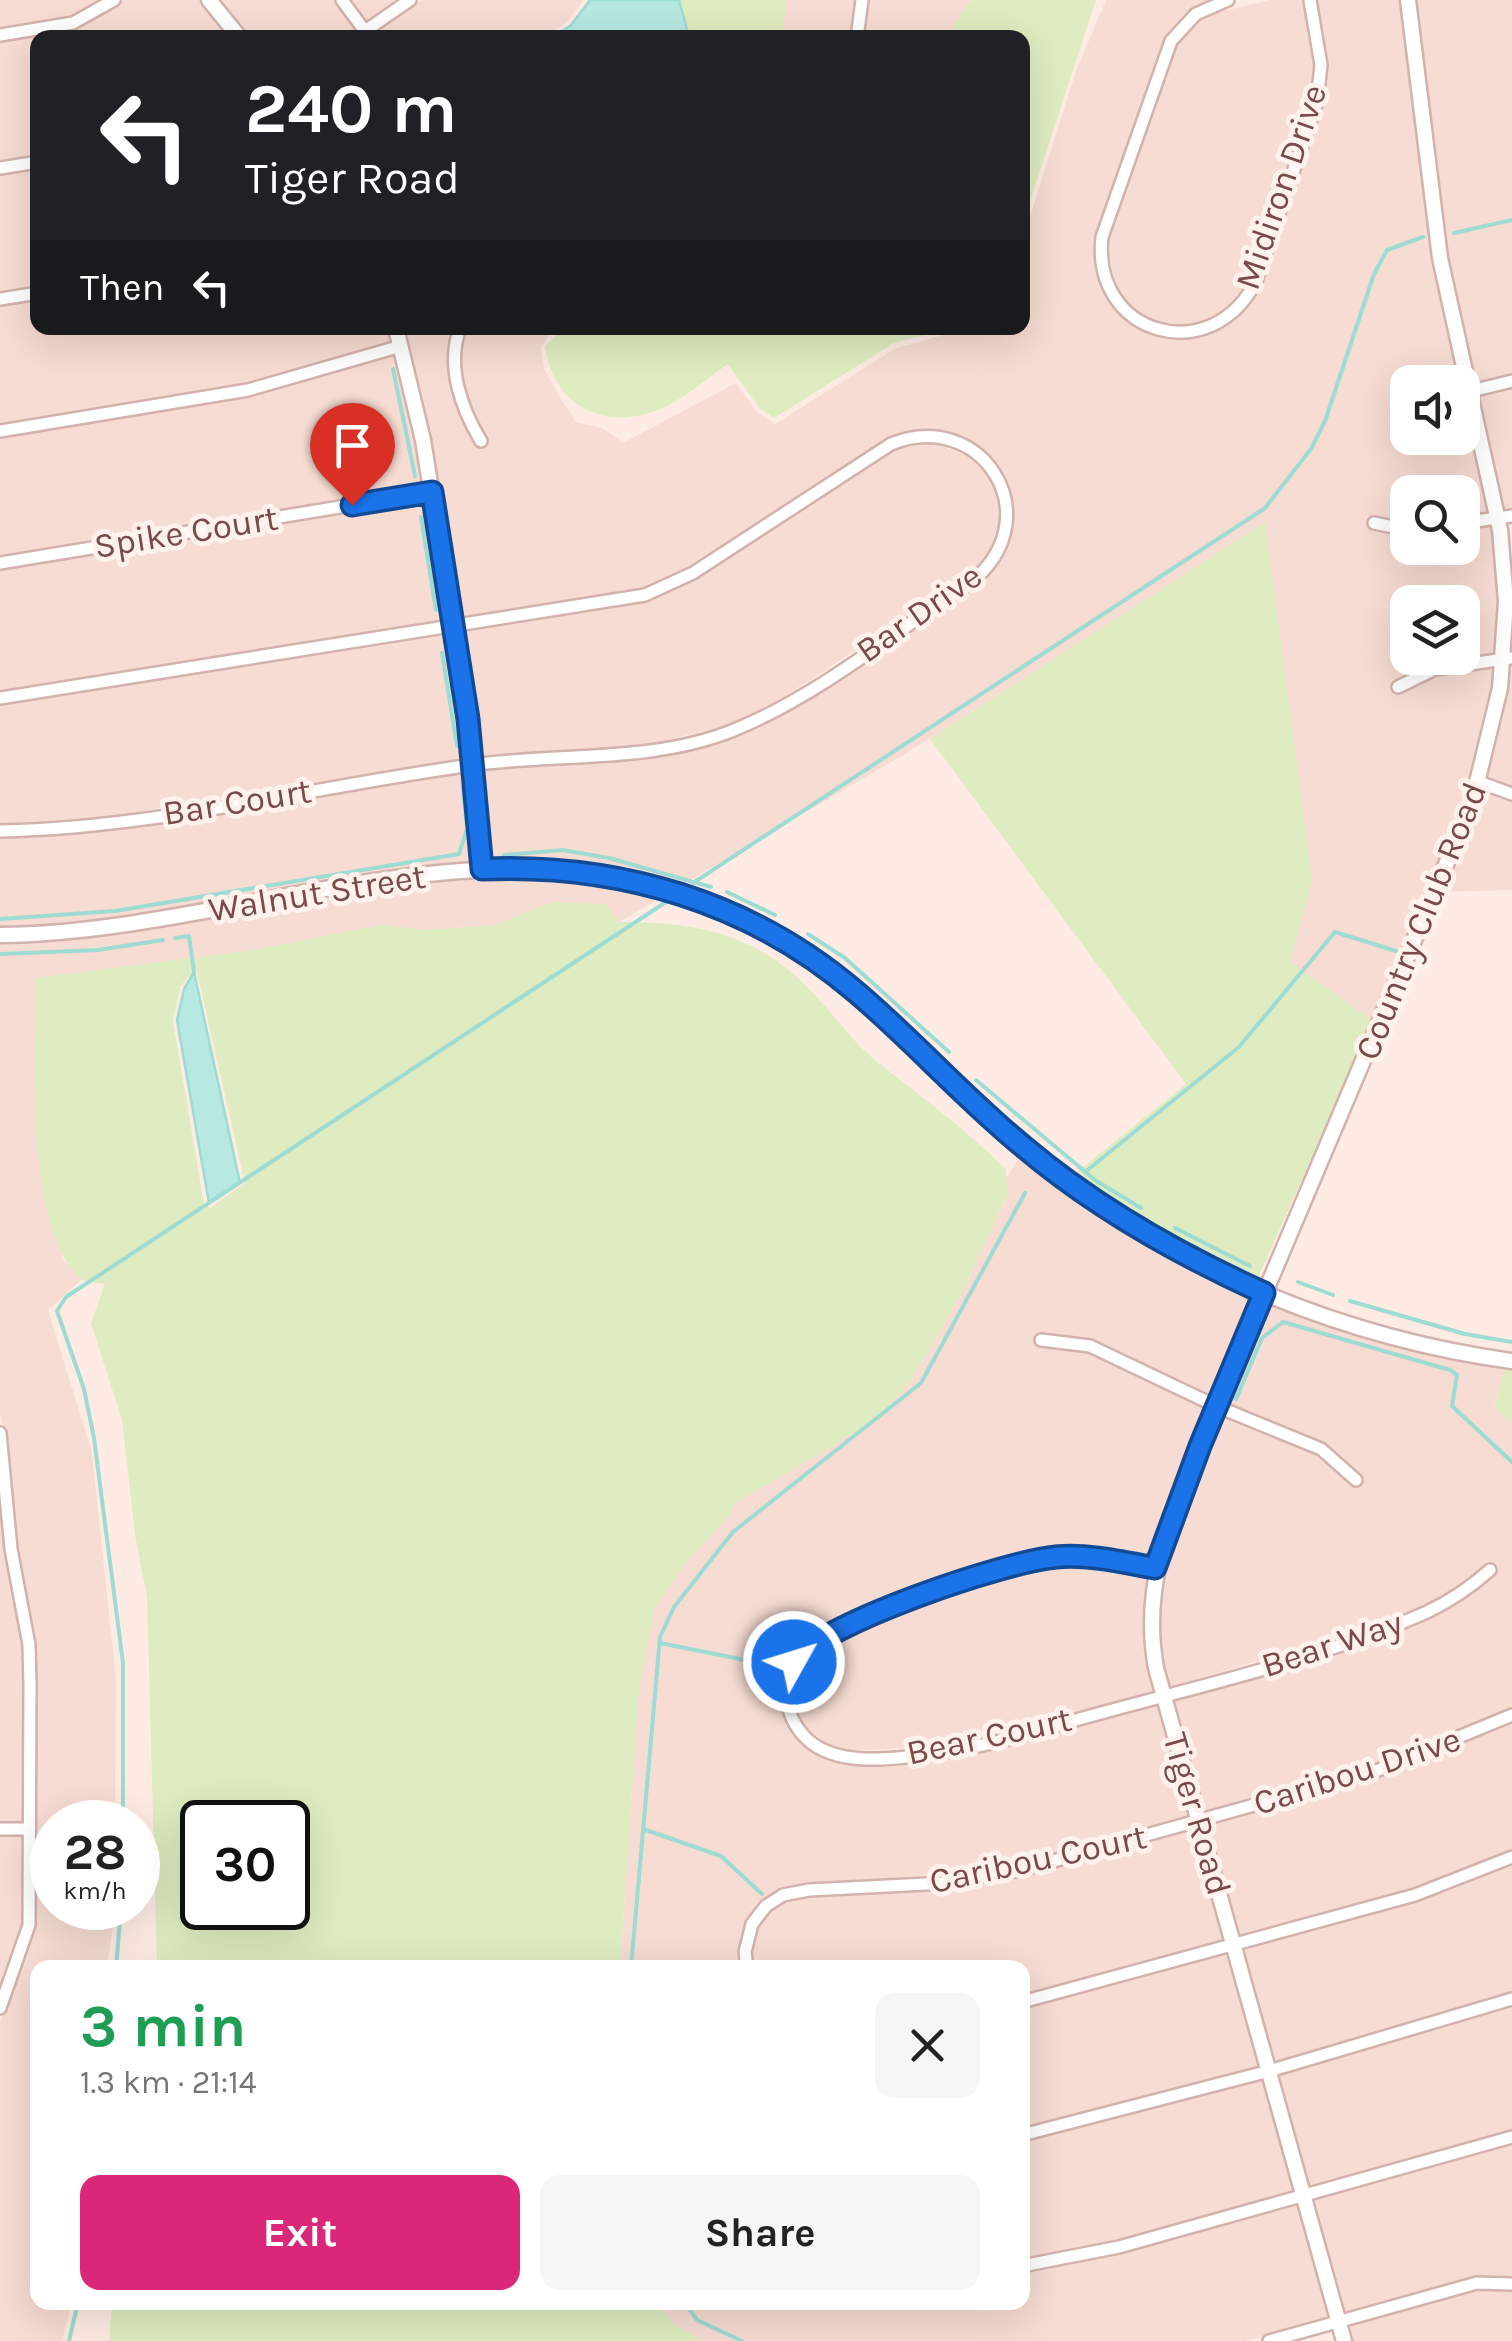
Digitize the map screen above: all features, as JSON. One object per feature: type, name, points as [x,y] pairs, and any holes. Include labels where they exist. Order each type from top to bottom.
[{"type":"street","points":[[34,30],[73,23],[114,0]]},
{"type":"street","points":[[209,0],[233,30]]},
{"type":"street","points":[[342,0],[365,30]]},
{"type":"street","points":[[373,30],[410,0]]},
{"type":"street","points":[[858,30],[862,0]]},
{"type":"street","name":"Midiron Drive","points":[[1228,0],[1188,20],[1167,49],[1102,238],[1102,262],[1112,293],[1128,313],[1163,331],[1195,332],[1217,325],[1246,301],[1256,281],[1321,84],[1310,0]]},
{"type":"street","name":"Country Club Road","points":[[1408,0],[1437,239],[1462,365]]},
{"type":"street","points":[[0,36],[30,31]]},
{"type":"street","points":[[0,168],[30,163]]},
{"type":"street","points":[[0,299],[30,294]]},
{"type":"street","points":[[398,335],[432,492],[474,764],[482,869]]},
{"type":"street","points":[[458,335],[454,352],[460,396],[481,441]]},
{"type":"street","points":[[0,431],[248,390],[402,346]]},
{"type":"street","points":[[1480,389],[1512,380]]},
{"type":"street","name":"Country Club Road","points":[[1264,1293],[1479,782],[1495,722],[1508,658],[1505,517],[1480,435]]},
{"type":"street","name":"Bar Drive","points":[[453,627],[631,599],[662,590],[891,444],[908,438],[935,436],[969,448],[990,465],[1004,498],[1004,537],[991,563],[977,577],[756,720],[678,746],[474,764]]},
{"type":"street","name":"Spike Court","points":[[0,562],[432,492]]},
{"type":"street","points":[[1480,520],[1505,517]]},
{"type":"street","points":[[1374,523],[1390,526]]},
{"type":"street","points":[[0,698],[453,627]]},
{"type":"street","points":[[1398,687],[1435,669],[1508,658]]},
{"type":"street","name":"Bar Court","points":[[0,831],[110,822],[474,764]]},
{"type":"street","points":[[1479,782],[1512,794]]},
{"type":"street","name":"Walnut Street","points":[[0,935],[131,924],[482,869],[552,868],[639,881],[709,904],[776,935],[854,990],[996,1124],[1060,1176],[1177,1251],[1264,1293],[1402,1340],[1512,1361]]},
{"type":"street","name":"Tiger Road","points":[[1264,1293],[1155,1568],[1152,1638],[1164,1696],[1344,2341]]},
{"type":"street","points":[[1041,1340],[1090,1346],[1216,1406],[1322,1449],[1356,1480]]},
{"type":"street","points":[[0,1433],[14,1579],[29,1645],[29,1925],[22,1956],[0,2008]]},
{"type":"street","name":"Bear Court","points":[[1155,1568],[1070,1556],[1012,1566],[818,1638],[794,1662],[786,1693],[791,1716],[806,1739],[828,1753],[847,1757],[899,1756],[977,1746],[1164,1696]]},
{"type":"street","name":"Bear Way","points":[[1164,1696],[1388,1628],[1439,1606],[1490,1570]]},
{"type":"street","name":"Caribou Drive","points":[[1199,1821],[1376,1771],[1512,1715]]},
{"type":"street","name":"Caribou Court","points":[[747,1960],[752,1924],[772,1902],[796,1891],[986,1878],[1199,1821]]},
{"type":"street","points":[[0,1830],[29,1830]]},
{"type":"street","points":[[1030,2000],[1416,1894],[1512,1857]]},
{"type":"street","points":[[1030,2132],[1269,2071],[1512,1999]]},
{"type":"street","points":[[1030,2264],[1119,2247],[1512,2137]]},
{"type":"street","points":[[1270,2341],[1477,2282],[1512,2284]]},
{"type":"shaded area","points":[[0,0],[104,0],[72,17],[0,29]]},
{"type":"shaded area","points":[[124,0],[202,0],[227,30],[66,30],[83,27]]},
{"type":"shaded area","points":[[217,0],[335,0],[358,30],[241,30]]},
{"type":"shaded area","points":[[349,0],[398,0],[366,23]]},
{"type":"shaded area","points":[[422,0],[583,0],[568,21],[554,30],[377,30]]},
{"type":"shaded area","points":[[787,0],[970,0],[951,30],[782,30]]},
{"type":"shaded area","points":[[1106,0],[1208,0],[1178,22],[1162,46],[1096,246],[1100,280],[1118,311],[1146,332],[1180,339],[1205,336],[1227,326],[1250,305],[1262,283],[1323,103],[1326,65],[1315,0],[1402,0],[1431,236],[1456,365],[1390,365],[1390,455],[1477,455],[1491,513],[1480,515],[1480,475],[1390,475],[1390,520],[1371,516],[1367,527],[1390,533],[1390,565],[1480,565],[1480,527],[1494,525],[1500,601],[1498,652],[1480,655],[1480,585],[1390,585],[1390,675],[1410,675],[1390,685],[1396,695],[1437,676],[1480,675],[1480,668],[1497,665],[1467,800],[1373,1021],[1290,962],[1312,880],[1264,523],[930,739],[680,886],[596,866],[487,862],[480,770],[679,753],[759,726],[980,583],[1005,549],[1011,528],[1010,497],[993,460],[972,442],[935,430],[907,432],[888,439],[660,584],[630,593],[458,620],[421,401],[404,335],[453,335],[449,352],[455,397],[480,450],[489,443],[467,404],[460,362],[465,335],[549,335],[541,347],[544,369],[576,422],[602,428],[623,443],[736,383],[757,412],[775,424],[896,348],[943,335],[1030,335],[1030,217],[1076,71]]},
{"type":"shaded area","points":[[1270,0],[1304,0],[1315,83],[1251,278],[1232,307],[1214,319],[1179,327],[1150,320],[1131,308],[1117,290],[1107,246],[1173,52],[1186,31],[1206,15]]},
{"type":"shaded area","points":[[1413,0],[1512,0],[1512,374],[1480,382],[1480,365],[1467,365],[1443,239]]},
{"type":"shaded area","points":[[30,37],[30,156],[0,161],[0,42]]},
{"type":"shaded area","points":[[30,169],[30,287],[0,292],[0,174]]},
{"type":"shaded area","points":[[30,300],[30,335],[392,335],[394,342],[247,384],[0,425],[0,305]]},
{"type":"shaded area","points":[[398,354],[425,487],[0,556],[0,438],[250,396]]},
{"type":"shaded area","points":[[1512,387],[1512,509],[1502,511],[1480,421],[1480,395]]},
{"type":"shaded area","points":[[934,443],[977,460],[995,486],[1000,526],[995,543],[974,572],[778,701],[729,725],[650,744],[478,758],[460,633],[632,605],[664,595],[893,450]]},
{"type":"shaded area","points":[[427,500],[447,622],[0,692],[0,569]]},
{"type":"shaded area","points":[[449,635],[467,759],[109,816],[0,824],[0,705]]},
{"type":"shaded area","points":[[1508,664],[1512,665],[1512,788],[1486,778]]},
{"type":"shaded area","points":[[469,772],[476,863],[130,917],[0,929],[0,837],[111,828]]},
{"type":"shaded area","points":[[1482,790],[1512,801],[1512,890],[1441,892]]},
{"type":"shaded area","points":[[483,875],[595,879],[665,895],[619,922],[552,902],[495,925],[427,930],[382,925],[253,950],[37,978],[36,1131],[44,1186],[63,1259],[81,1280],[48,1310],[92,1453],[116,1679],[115,1800],[36,1800],[35,1645],[16,1549],[8,1441],[0,1414],[0,942],[132,930]]},
{"type":"shaded area","points":[[1022,1154],[1256,1296],[1213,1398],[1091,1340],[1035,1335],[1036,1347],[1088,1352],[1208,1410],[1151,1560],[1090,1550],[1030,1554],[837,1621],[801,1644],[790,1658],[781,1684],[783,1710],[803,1743],[826,1759],[899,1763],[998,1748],[1160,1704],[1192,1816],[985,1871],[795,1885],[769,1896],[747,1921],[741,1960],[621,1960],[639,1687],[654,1610],[685,1563],[730,1515],[733,1504],[876,1420],[911,1381],[962,1292],[1007,1197],[1006,1178]]},
{"type":"shaded area","points":[[1267,1301],[1505,1367],[1494,1407],[1512,1424],[1512,1708],[1374,1765],[1203,1813],[1171,1701],[1390,1634],[1442,1611],[1497,1572],[1490,1562],[1437,1600],[1386,1622],[1168,1688],[1156,1608],[1165,1548],[1219,1414],[1319,1455],[1356,1488],[1364,1480],[1324,1444],[1224,1403]]},
{"type":"shaded area","points":[[0,1466],[5,1550],[23,1645],[24,1823],[0,1823]]},
{"type":"shaded area","points":[[1071,1562],[1149,1573],[1146,1639],[1157,1691],[937,1746],[847,1751],[819,1742],[803,1725],[792,1700],[794,1679],[803,1660],[821,1644],[1014,1572]]},
{"type":"shaded area","points":[[1512,1722],[1512,1850],[1414,1888],[1237,1937],[1206,1825],[1377,1777]]},
{"type":"shaded area","points":[[1195,1829],[1226,1940],[1030,1994],[1030,1960],[752,1960],[757,1927],[775,1907],[797,1898],[987,1884]]},
{"type":"shaded area","points":[[0,1836],[24,1836],[24,1912],[22,1935],[0,1994]]},
{"type":"shaded area","points":[[1512,1864],[1512,1992],[1273,2064],[1240,1949],[1417,1901]]},
{"type":"shaded area","points":[[34,1930],[113,1930],[108,1960],[30,1960],[30,2310],[69,2310],[62,2341],[0,2341],[0,2023],[27,1958]]},
{"type":"shaded area","points":[[1230,1952],[1262,2067],[1030,2126],[1030,2007]]},
{"type":"shaded area","points":[[1512,2006],[1512,2130],[1308,2188],[1276,2076]]},
{"type":"shaded area","points":[[1265,2079],[1297,2191],[1118,2241],[1030,2259],[1030,2139]]},
{"type":"shaded area","points":[[1512,2143],[1512,2277],[1475,2276],[1343,2314],[1311,2201]]},
{"type":"shaded area","points":[[1300,2204],[1332,2317],[1246,2341],[702,2341],[673,2323],[663,2310],[1030,2310],[1030,2272],[1121,2253]]},
{"type":"shaded area","points":[[1492,2287],[1512,2290],[1512,2341],[1350,2341],[1346,2327]]},
{"type":"green space","points":[[679,0],[787,0],[782,30],[687,30]]},
{"type":"green space","points":[[970,0],[1096,0],[1030,201],[1030,30],[951,30]]},
{"type":"green space","points":[[556,335],[924,335],[894,343],[774,418],[760,409],[728,364],[677,401],[648,413],[627,417],[589,411],[560,387],[545,347]]},
{"type":"green space","points":[[1265,522],[1312,880],[1290,962],[1373,1021],[1256,1282],[1142,1224],[1071,1177],[1186,1084],[930,739]]},
{"type":"green space","points":[[552,902],[605,904],[619,922],[675,925],[725,935],[748,944],[792,973],[868,1054],[1006,1169],[1007,1196],[962,1292],[911,1381],[876,1420],[734,1504],[730,1515],[685,1563],[654,1610],[639,1687],[620,1960],[157,1960],[160,1800],[152,1800],[147,1597],[135,1535],[122,1420],[91,1323],[105,1284],[83,1281],[64,1257],[51,1224],[42,1183],[35,1093],[36,978],[253,950],[382,925],[427,930],[495,925]],"holes":[[[196,968],[245,1183],[210,1208],[204,1204],[173,1021],[180,987]]]},
{"type":"green space","points":[[1505,1367],[1512,1367],[1512,1424],[1494,1408]]},
{"type":"green space","points":[[111,2310],[663,2310],[673,2323],[702,2341],[109,2341]]},
{"type":"water","points":[[590,0],[679,0],[687,30],[564,30]]},
{"type":"water","points":[[194,972],[240,1183],[209,1203],[177,1020],[184,989]]},
{"type":"waterway","points":[[1454,233],[1512,220]]},
{"type":"waterway","points":[[693,883],[1265,508],[1311,449],[1325,421],[1374,274],[1387,250],[1423,237]]},
{"type":"waterway","points":[[393,369],[415,476]]},
{"type":"waterway","points":[[421,517],[436,610]]},
{"type":"waterway","points":[[442,653],[457,746]]},
{"type":"waterway","points":[[0,919],[115,911],[459,854],[467,829],[463,788]]},
{"type":"waterway","points":[[504,855],[562,850],[609,858],[711,887]]},
{"type":"waterway","points":[[727,892],[775,915]]},
{"type":"waterway","points":[[123,1800],[123,1663],[94,1438],[84,1389],[57,1311],[66,1297],[666,902]]},
{"type":"waterway","points":[[1085,1172],[1239,1047],[1335,932],[1399,952]]},
{"type":"waterway","points":[[808,934],[845,958],[949,1052]]},
{"type":"waterway","points":[[175,938],[189,936],[194,972]]},
{"type":"waterway","points":[[0,954],[98,950],[163,940]]},
{"type":"waterway","points":[[976,1080],[1095,1180],[1141,1208]]},
{"type":"waterway","points":[[632,1960],[660,1637],[674,1607],[733,1532],[921,1383],[1025,1193]]},
{"type":"waterway","points":[[1175,1228],[1250,1266]]},
{"type":"waterway","points":[[1298,1282],[1333,1295]]},
{"type":"waterway","points":[[1350,1301],[1465,1334],[1512,1342]]},
{"type":"waterway","points":[[1236,1399],[1262,1338],[1283,1322],[1450,1370],[1457,1375],[1452,1406],[1512,1462]]},
{"type":"waterway","points":[[660,1643],[781,1667]]},
{"type":"waterway","points":[[646,1830],[721,1856],[762,1894]]},
{"type":"waterway","points":[[117,1960],[119,1930]]},
{"type":"waterway","points":[[69,2341],[76,2310]]},
{"type":"waterway","points":[[690,2310],[697,2320],[742,2341]]},
{"type":"route","points":[[352,505],[432,492],[468,719],[482,869],[552,868],[639,881],[709,904],[776,935],[854,990],[996,1124],[1094,1201],[1177,1251],[1264,1293],[1160,1546],[1155,1568],[1090,1556],[1031,1560],[839,1628],[818,1638],[794,1662]]}]
